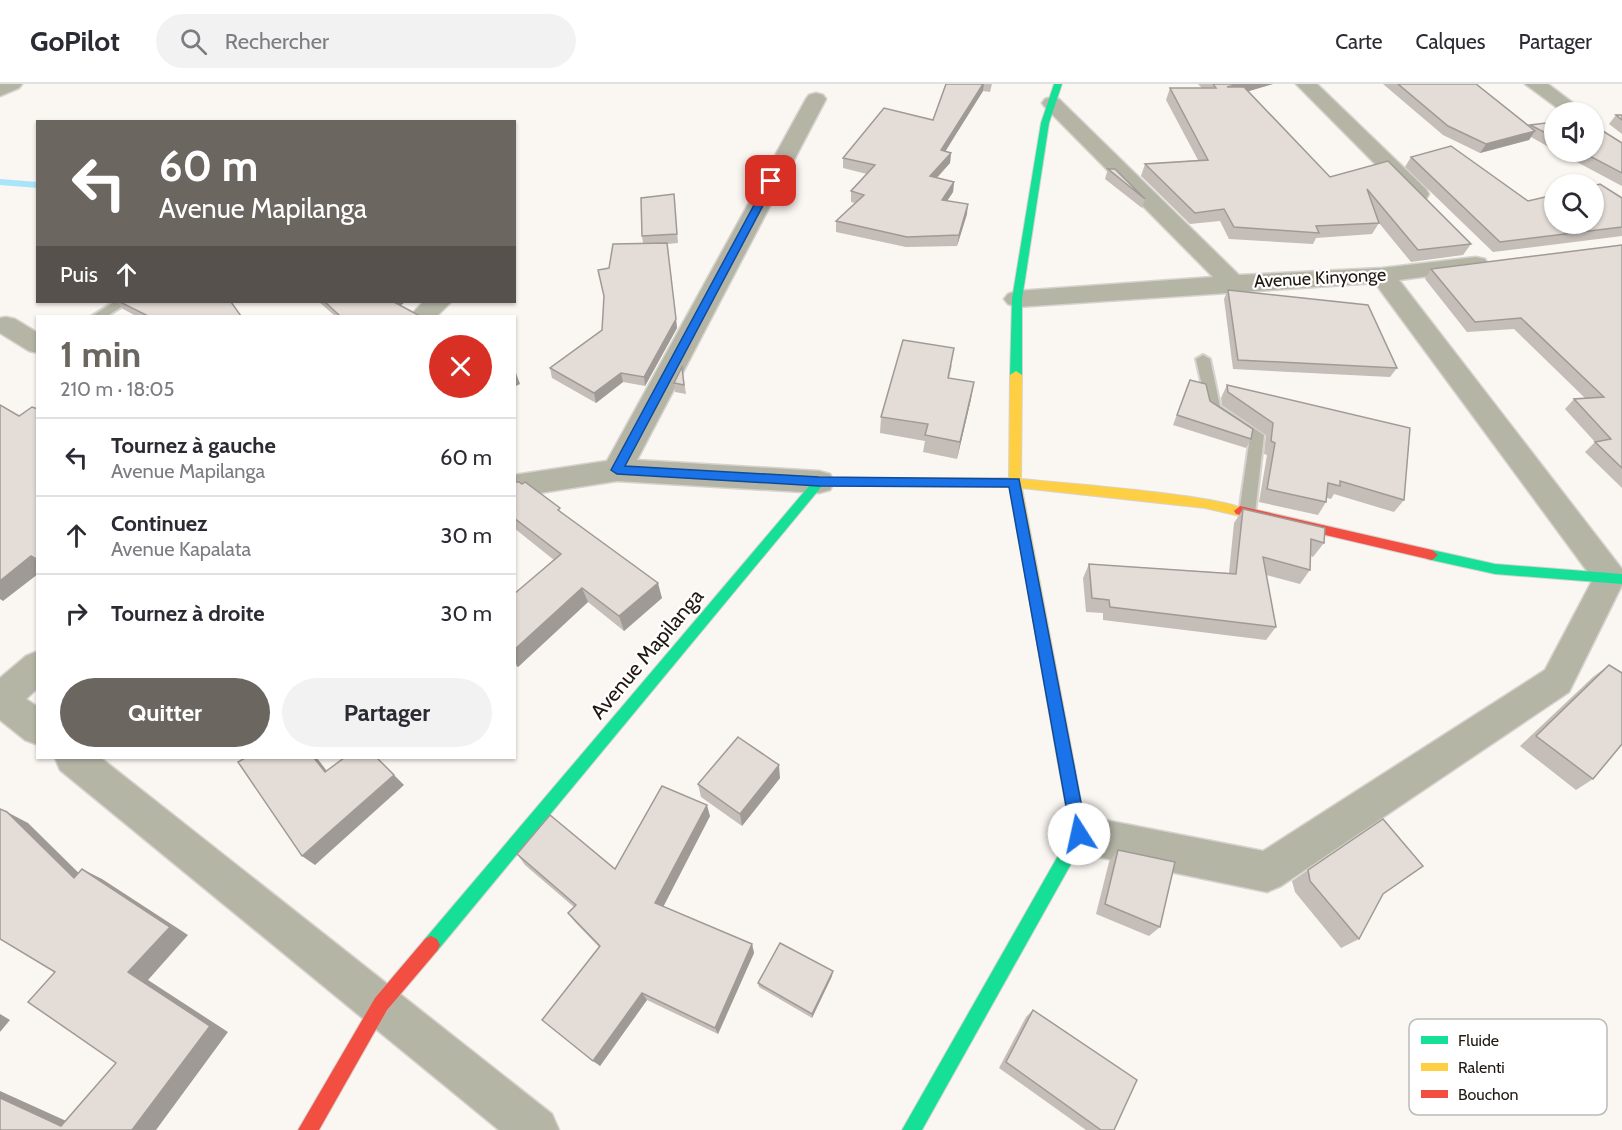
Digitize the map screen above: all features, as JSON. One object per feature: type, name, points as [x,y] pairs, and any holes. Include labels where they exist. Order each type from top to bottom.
[{"type":"street","points":[[0,90],[12,84]]},
{"type":"street","points":[[1306,84],[1430,206]]},
{"type":"street","points":[[1535,84],[1561,102]]},
{"type":"street","points":[[912,1130],[1079,834],[1015,483],[1017,299],[1045,123],[1055,94],[1233,283]]},
{"type":"street","points":[[617,470],[816,99]]},
{"type":"street","name":"Avenue Kinyonge","points":[[1017,299],[1382,275],[1486,257]]},
{"type":"street","points":[[1382,275],[1616,578]]},
{"type":"street","points":[[423,315],[437,303]]},
{"type":"street","points":[[6,325],[36,344]]},
{"type":"street","points":[[516,486],[617,470],[819,482],[1015,483],[1204,503],[1494,569],[1616,578]]},
{"type":"street","name":"Avenue Mapilanga","points":[[308,1130],[381,1004],[819,482]]},
{"type":"street","points":[[1079,834],[1267,872],[1557,681],[1616,578]]},
{"type":"street","points":[[36,668],[0,700],[36,727]]},
{"type":"street","points":[[74,759],[536,1130]]},
{"type":"lane","points":[[100,315],[121,303]]},
{"type":"lane","points":[[1203,359],[1214,408],[1257,435],[1247,513]]},
{"type":"building","points":[[946,84],[983,84],[941,150],[951,153],[930,176],[954,182],[942,200],[968,204],[959,235],[907,237],[836,221],[864,195],[851,191],[875,165],[843,158],[884,108],[933,120]]},
{"type":"building","points":[[1213,84],[1239,84],[1227,87],[1244,87],[1330,177],[1388,161],[1471,244],[1418,250],[1367,189],[1379,223],[1316,226],[1319,233],[1234,227],[1224,209],[1195,213],[1145,164],[1208,160],[1170,88],[1216,88]]},
{"type":"building","points":[[1398,84],[1476,84],[1535,131],[1486,144],[1448,126]]},
{"type":"building","points":[[1544,123],[1544,132],[1530,125]]},
{"type":"building","points":[[1604,132],[1622,143],[1622,173],[1601,162],[1604,162]]},
{"type":"building","points":[[1451,146],[1528,201],[1544,197],[1544,234],[1565,234],[1500,242],[1411,157]]},
{"type":"building","points":[[1108,169],[1115,169],[1145,199]]},
{"type":"building","points":[[1604,187],[1622,198],[1622,227],[1604,229]]},
{"type":"building","points":[[674,194],[677,234],[642,236],[641,198]]},
{"type":"building","points":[[667,243],[676,319],[644,377],[621,373],[594,393],[550,368],[602,330],[604,296],[598,270],[609,268],[613,244]]},
{"type":"building","points":[[1622,245],[1622,468],[1595,442],[1611,439],[1574,399],[1604,397],[1521,318],[1475,322],[1431,269]]},
{"type":"building","points":[[1228,290],[1368,305],[1397,368],[1238,360]]},
{"type":"building","points":[[122,303],[232,303],[240,315],[146,315]]},
{"type":"building","points":[[326,303],[396,303],[418,315],[339,315]]},
{"type":"building","points":[[903,340],[954,348],[948,378],[974,382],[960,442],[925,435],[928,424],[881,417]]},
{"type":"building","points":[[682,367],[684,385],[674,383]]},
{"type":"building","points":[[1190,380],[1206,384],[1210,401],[1253,429],[1251,439],[1177,415]]},
{"type":"building","points":[[1227,385],[1410,428],[1404,500],[1340,481],[1340,486],[1328,483],[1326,502],[1267,489],[1275,443],[1271,441],[1273,423],[1228,392]]},
{"type":"building","points":[[0,405],[19,416],[32,407],[36,408],[36,559],[31,556],[0,581]]},
{"type":"building","points":[[516,482],[522,484],[525,482],[560,508],[558,510],[658,583],[619,616],[582,588],[516,648],[516,592],[561,554],[516,520]]},
{"type":"building","points":[[1243,509],[1325,528],[1324,543],[1311,539],[1310,570],[1263,557],[1276,627],[1110,607],[1109,600],[1092,598],[1089,564],[1236,574]]},
{"type":"building","points":[[1609,665],[1622,673],[1622,744],[1593,779],[1536,736]]},
{"type":"building","points":[[738,737],[779,765],[740,814],[698,784]]},
{"type":"building","points":[[243,759],[315,759],[325,772],[343,759],[378,759],[394,775],[302,856],[238,762]]},
{"type":"building","points":[[662,786],[707,805],[655,903],[752,944],[715,1028],[642,993],[593,1061],[542,1020],[600,946],[568,913],[576,905],[517,854],[550,815],[615,869]]},
{"type":"building","points":[[0,809],[7,812],[74,878],[82,869],[170,927],[128,972],[210,1026],[132,1130],[0,1130],[0,1098],[61,1126],[116,1063],[28,1002],[55,972],[0,939]]},
{"type":"building","points":[[1383,819],[1423,866],[1383,894],[1359,939],[1310,881],[1308,870]]},
{"type":"building","points":[[1118,850],[1175,862],[1160,927],[1105,904]]},
{"type":"building","points":[[780,943],[833,971],[812,1014],[758,983]]},
{"type":"building","points":[[1033,1010],[1137,1080],[1114,1130],[1101,1130],[1006,1062]]},
{"type":"waterway","points":[[0,182],[36,185]]},
{"type":"traffic: fast","points":[[1016,375],[1017,299],[1045,123],[1058,84]]},
{"type":"traffic: fast","points":[[431,945],[819,482],[874,482]]},
{"type":"traffic: fast","points":[[1432,555],[1495,569],[1622,579]]},
{"type":"traffic: fast","points":[[912,1130],[1079,834],[1066,763]]},
{"type":"traffic: slow","points":[[1016,375],[1015,483],[1066,763]]},
{"type":"traffic: slow","points":[[874,482],[1015,483],[1205,503],[1240,511]]},
{"type":"traffic: jam","points":[[1240,511],[1432,555]]},
{"type":"traffic: jam","points":[[308,1130],[381,1004],[431,945]]},
{"type":"route","points":[[771,181],[617,470],[819,482],[1015,483],[1079,834]]}]
